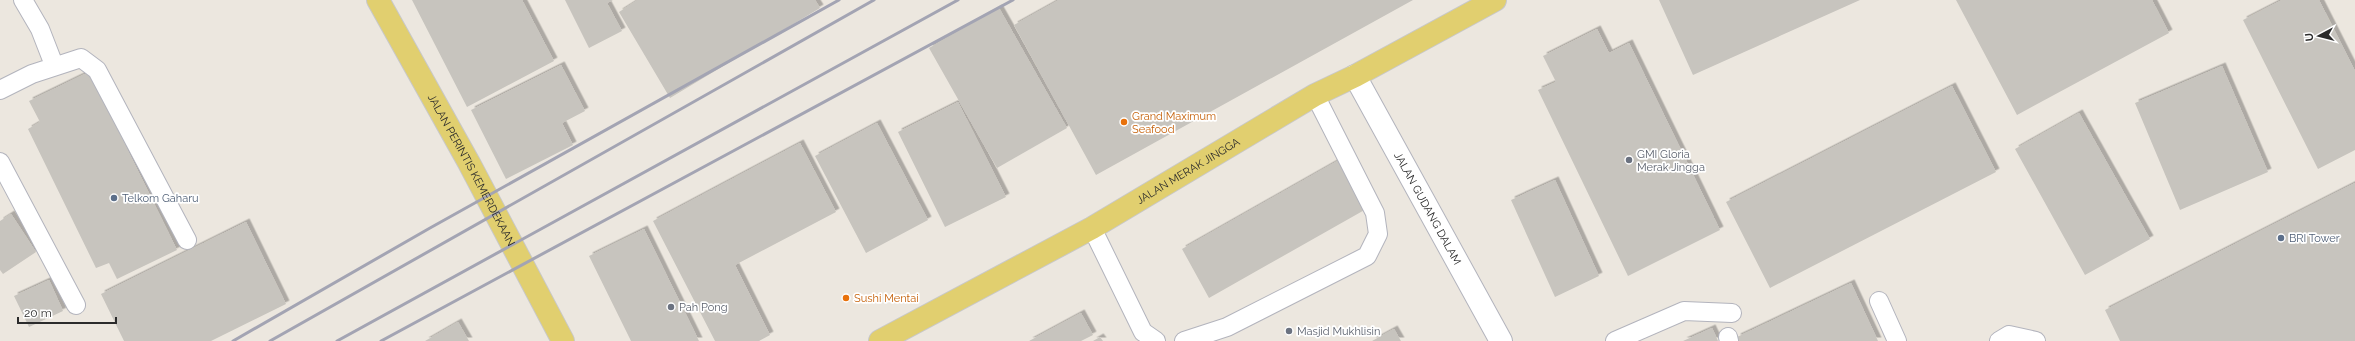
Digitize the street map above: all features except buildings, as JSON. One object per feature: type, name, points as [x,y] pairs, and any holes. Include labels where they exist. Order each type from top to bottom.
[{"type":"main road","name":"JALAN PERINTIS KEMERDEKAAN","points":[[378,0],[469,163],[563,341]]},
{"type":"main road","name":"JALAN MERAK JINGGA","points":[[880,341],[1092,228],[1315,95],[1355,76],[1495,0]]},
{"type":"street","name":"JALAN GUDANG DALAM","points":[[1355,76],[1501,341]]},
{"type":"lane","points":[[24,0],[40,29],[54,66]]},
{"type":"lane","points":[[0,90],[32,74],[81,58],[97,70],[187,240]]},
{"type":"lane","points":[[1184,341],[1227,327],[1367,256],[1378,234],[1375,213],[1315,95]]},
{"type":"lane","points":[[0,162],[76,305]]},
{"type":"lane","points":[[1092,228],[1143,332],[1156,341]]},
{"type":"lane","points":[[1879,301],[1897,341]]},
{"type":"lane","points":[[1615,341],[1684,311],[1732,313]]},
{"type":"lane","points":[[1999,341],[2009,335],[2036,341]]},
{"type":"railway","points":[[233,341],[430,228],[839,0]]},
{"type":"railway","points":[[270,341],[874,0]]},
{"type":"railway","points":[[337,341],[958,0]]},
{"type":"railway","points":[[381,341],[1013,0]]},
{"type":"place","name":"Grand Maximum Seafood","points":[[1124,122]]},
{"type":"place","name":"GMI Gloria Merak Jingga","points":[[1629,160]]},
{"type":"place","name":"Telkom Gaharu","points":[[114,198]]},
{"type":"place","name":"BRI Tower","points":[[2281,238]]},
{"type":"place","name":"Sushi Mentai","points":[[846,298]]},
{"type":"place","name":"Pah Pong","points":[[671,307]]},
{"type":"place","name":"Masjid Mukhlisin","points":[[1289,331]]}]
